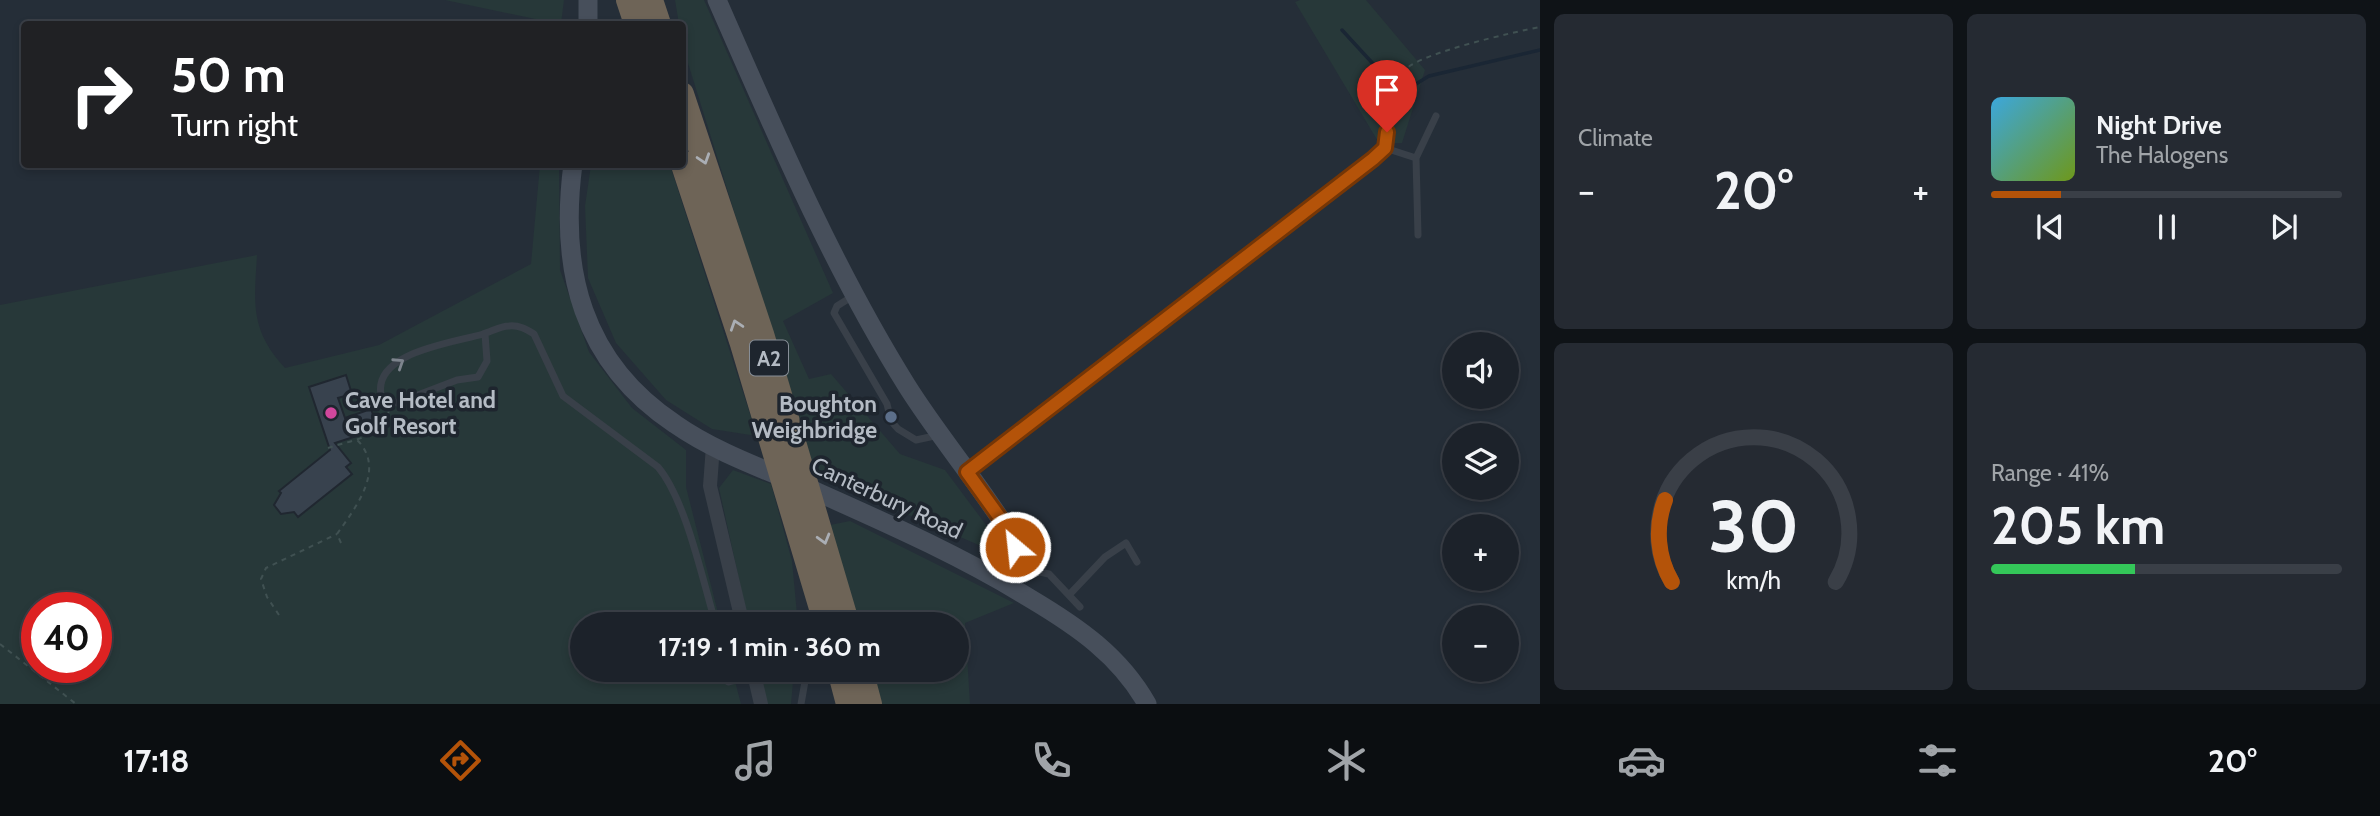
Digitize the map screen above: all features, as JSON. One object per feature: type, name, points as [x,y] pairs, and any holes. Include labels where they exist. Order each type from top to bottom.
[{"type":"highway","points":[[628,0],[635,21]]},
{"type":"highway","points":[[651,0],[658,21]]},
{"type":"highway","name":"A2","points":[[686,106],[774,373],[844,612]]},
{"type":"highway","name":"A2","points":[[684,168],[797,522],[817,612]]},
{"type":"highway","points":[[842,682],[848,704]]},
{"type":"highway","points":[[864,682],[870,704]]},
{"type":"street","points":[[588,21],[589,0]]},
{"type":"street","name":"Canterbury Road","points":[[573,168],[568,221],[571,273],[592,333],[617,371],[644,400],[674,424],[713,446],[860,511],[1011,586],[1015,567],[1010,534],[907,386],[794,173],[717,0]]},
{"type":"street","points":[[713,446],[710,486],[740,612]]},
{"type":"street","points":[[1011,586],[1097,643],[1117,662],[1147,704]]},
{"type":"street","points":[[756,682],[761,704]]},
{"type":"lane","points":[[1418,235],[1416,158],[1437,116]]},
{"type":"lane","points":[[967,472],[1385,148],[1387,132]]},
{"type":"lane","points":[[1385,148],[1416,158]]},
{"type":"lane","points":[[857,294],[837,306],[834,313],[887,404],[891,421],[908,437],[916,440],[940,434]]},
{"type":"lane","points":[[485,334],[487,361],[478,377],[457,380],[406,401],[389,401],[381,395],[379,384],[383,374],[414,353],[485,334],[507,325],[525,328],[534,334],[563,396],[662,471],[674,493],[712,612]]},
{"type":"lane","points":[[1069,595],[1116,548],[1126,543],[1137,562]]},
{"type":"lane","points":[[1015,567],[1046,573],[1080,607]]},
{"type":"lane","points":[[801,704],[805,682]]},
{"type":"path","points":[[1387,132],[1396,86],[1414,62],[1540,27]]},
{"type":"path","points":[[328,447],[379,430],[388,420],[389,401]]},
{"type":"path","points":[[279,615],[267,597],[261,579],[266,568],[337,534],[365,489],[371,468],[365,447],[356,439]]},
{"type":"path","points":[[337,534],[341,543]]},
{"type":"path","points":[[0,643],[76,704]]},
{"type":"shaded area","points":[[445,0],[564,0],[561,21],[545,21]]},
{"type":"shaded area","points":[[675,0],[704,0],[833,293],[783,321],[809,379],[831,374],[900,454],[945,470],[992,533],[1002,555],[816,475],[686,57],[686,21],[678,21]]},
{"type":"shaded area","points":[[1366,0],[1425,70],[1402,143],[1379,143],[1295,2]]},
{"type":"shaded area","points":[[540,168],[559,168],[560,270],[589,352],[632,408],[686,450],[686,487],[718,612],[570,612],[570,682],[735,682],[741,704],[0,704],[0,305],[257,255],[257,316],[265,341],[285,368],[379,345],[531,264]]},
{"type":"shaded area","points":[[591,168],[671,168],[757,436],[712,429],[666,400],[616,343],[588,278],[585,206]]},
{"type":"shaded area","points":[[733,470],[771,484],[792,561],[797,612],[746,612],[719,488]]},
{"type":"shaded area","points":[[850,521],[1014,603],[969,621],[969,612],[853,612],[830,525]]},
{"type":"shaded area","points":[[762,682],[793,682],[791,704],[767,704]]},
{"type":"shaded area","points":[[872,682],[969,682],[970,704],[878,704]]},
{"type":"building","points":[[346,375],[352,394],[338,398],[345,418],[371,409],[378,429],[335,443],[351,463],[346,467],[352,474],[298,517],[294,512],[281,514],[274,505],[281,493],[279,491],[330,450],[309,387]]},
{"type":"waterway","points":[[1342,30],[1388,80]]},
{"type":"waterway","points":[[1411,87],[1429,76],[1540,50]]},
{"type":"place","name":"Cave Hotel and Golf Resort","points":[[331,413]]},
{"type":"place","name":"Boughton Weighbridge","points":[[891,417]]},
{"type":"route","points":[[1015,547],[1005,525],[967,472],[1373,159],[1385,148],[1387,132]]}]
